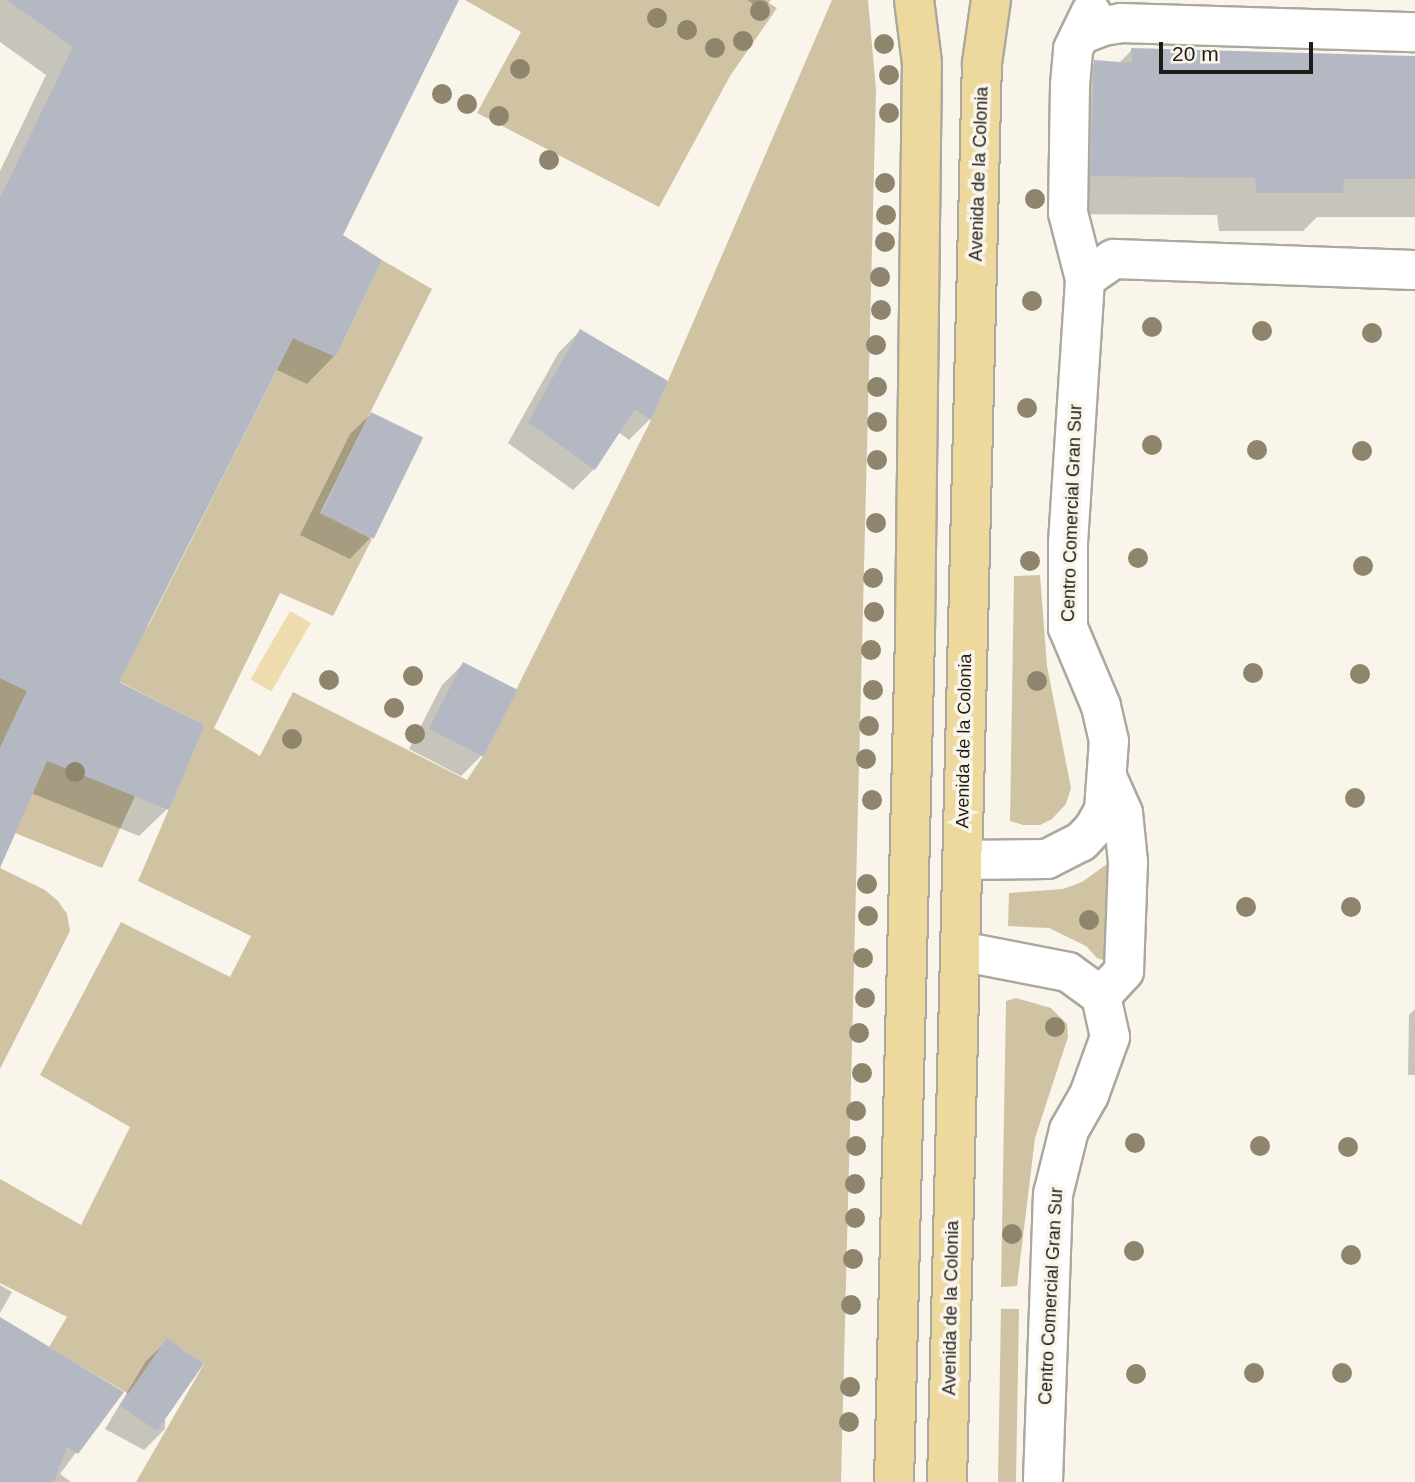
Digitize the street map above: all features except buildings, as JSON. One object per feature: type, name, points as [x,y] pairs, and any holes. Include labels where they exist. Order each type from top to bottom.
[{"type":"main road","points":[[894,1482],[915,633],[922,63],[914,0]]},
{"type":"main road","name":"Avenida de la Colonia","points":[[947,1482],[982,63],[990,0]]},
{"type":"lane","name":"Centro Comercial Gran Sur","points":[[962,860],[1047,859],[1062,853],[1081,842],[1094,828],[1104,810],[1109,781],[1110,741],[1101,706],[1068,628],[1068,543],[1085,279],[1068,213],[1070,85],[1073,49],[1088,15],[1102,0]]},
{"type":"lane","points":[[1080,35],[1103,26],[1121,23],[1415,32]]},
{"type":"lane","points":[[1085,279],[1114,259],[1415,270]]},
{"type":"lane","name":"Centro Comercial Gran Sur","points":[[1043,1482],[1053,1194],[1069,1130],[1088,1095],[1110,1037],[1101,996],[1124,971],[1128,863],[1123,813],[1109,781]]},
{"type":"lane","points":[[960,951],[1068,972],[1101,996]]},
{"type":"shaded area","points":[[465,0],[764,0],[777,8],[730,76],[659,207],[477,113],[521,32]]},
{"type":"shaded area","points":[[832,0],[868,0],[876,90],[841,1482],[136,1482],[204,1364],[180,1347],[132,1396],[49,1347],[67,1317],[0,1283],[0,1179],[81,1225],[130,1127],[40,1075],[121,922],[230,977],[251,936],[138,881],[205,725],[120,682],[135,796],[102,868],[15,833],[88,668],[0,591],[97,598],[148,626],[293,338],[336,357],[382,260],[432,289],[320,513],[372,539],[333,616],[280,593],[214,728],[260,756],[293,692],[467,780],[483,756],[651,420]]},
{"type":"shaded area","points":[[1040,575],[1047,666],[1071,788],[1066,804],[1052,819],[1040,825],[1023,825],[1010,821],[1014,576]]},
{"type":"shaded area","points":[[290,611],[311,623],[271,691],[250,679]]},
{"type":"shaded area","points":[[0,678],[27,691],[0,748]]},
{"type":"shaded area","points":[[1107,864],[1110,867],[1106,961],[1097,958],[1086,946],[1049,928],[1008,926],[1009,893],[1063,889],[1082,882]]},
{"type":"shaded area","points":[[0,868],[45,890],[58,901],[67,914],[70,931],[0,1069]]},
{"type":"shaded area","points":[[1016,998],[1051,1008],[1067,1024],[1068,1037],[1035,1138],[1017,1286],[1001,1287],[1006,1001]]},
{"type":"shaded area","points":[[1001,1309],[1019,1309],[1016,1482],[998,1482]]}]
